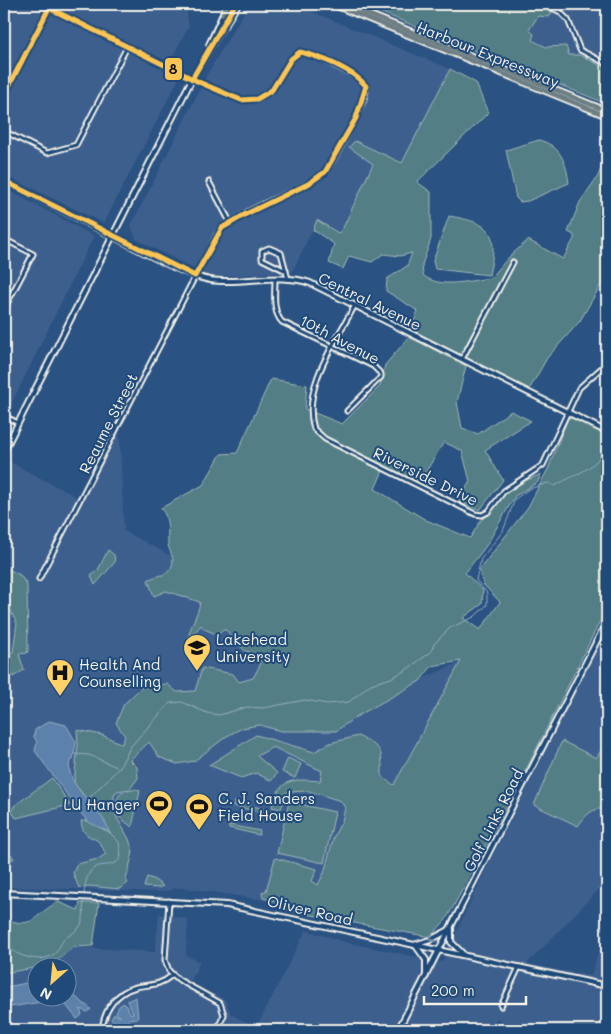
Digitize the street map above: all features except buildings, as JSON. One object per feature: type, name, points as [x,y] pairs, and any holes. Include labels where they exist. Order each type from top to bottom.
[{"type":"main road","points":[[205,56],[227,4]]},
{"type":"main road","points":[[4,451],[192,79],[236,4]]},
{"type":"main road","name":"Harbour Expressway","points":[[332,4],[607,116]]},
{"type":"main road","name":"Harbour Expressway","points":[[343,4],[607,111]]},
{"type":"main road","name":"Central Avenue","points":[[4,181],[195,276],[222,281],[289,279],[317,286],[607,432]]},
{"type":"main road","name":"Golf Links Road","points":[[398,1030],[607,621]]},
{"type":"main road","name":"Oliver Road","points":[[4,893],[169,900],[245,907],[607,986]]},
{"type":"main road","points":[[426,978],[426,960],[414,945],[430,940],[451,929],[451,942],[465,956]]},
{"type":"street","points":[[41,4],[192,79],[230,97],[241,100],[253,100],[272,90],[291,59],[300,52],[305,52],[361,80],[367,89],[362,103],[332,162],[321,176],[230,222],[209,182]]},
{"type":"street","points":[[542,4],[559,11],[570,23],[580,50],[607,64]]},
{"type":"street","points":[[559,11],[563,4]]},
{"type":"street","points":[[4,96],[48,8]]},
{"type":"street","points":[[4,131],[47,153],[76,145],[127,47]]},
{"type":"street","name":"Reaume Street","points":[[39,579],[217,234],[230,222]]},
{"type":"street","points":[[4,239],[33,254],[4,309]]},
{"type":"street","points":[[286,271],[265,262],[262,259],[262,251],[269,248],[281,253],[289,279]]},
{"type":"street","points":[[462,359],[513,262]]},
{"type":"street","name":"10th Avenue","points":[[275,279],[277,317],[282,322],[373,366],[381,374],[381,377],[347,411]]},
{"type":"street","name":"Riverside Drive","points":[[355,306],[313,386],[312,421],[319,435],[475,514],[482,515],[488,512],[504,491],[543,465],[579,388],[607,363]]},
{"type":"street","points":[[4,416],[18,423]]},
{"type":"street","points":[[169,900],[165,960],[172,975],[220,1003],[224,1015],[218,1030]]},
{"type":"street","points":[[501,1006],[519,967]]},
{"type":"street","points":[[102,1030],[105,1016],[118,997],[132,988],[163,983],[172,975]]},
{"type":"shaded area","points":[[4,4],[188,4],[186,8],[189,26],[166,69],[180,76],[104,223],[4,175]]},
{"type":"shaded area","points":[[249,4],[294,4],[450,69],[402,163],[355,141],[349,147],[373,164],[342,230],[338,233],[317,220],[292,272],[210,277],[136,239],[131,226],[209,71]]},
{"type":"shaded area","points":[[532,4],[607,4],[607,69],[580,55],[569,55],[566,46],[546,47],[532,39],[529,30],[535,19],[538,16],[552,14]]},
{"type":"shaded area","points":[[4,188],[94,236],[4,419]]},
{"type":"shaded area","name":"Lakehead University","points":[[119,423],[124,531],[413,683],[462,661],[394,785],[306,915],[283,910],[270,901],[192,889],[177,888],[162,892],[4,887],[4,459],[79,498]]},
{"type":"shaded area","points":[[607,630],[607,881],[527,964],[591,976],[597,955],[607,939],[607,1030],[501,1030],[501,1020],[497,1018],[490,1030],[4,1030],[4,973],[28,969],[28,1006],[78,1006],[78,956],[62,956],[73,947],[155,952],[159,914],[188,919],[186,955],[200,962],[190,982],[225,1000],[231,1014],[256,1028],[306,930],[349,943],[442,962],[487,867]]},
{"type":"shaded area","points":[[49,721],[66,725],[76,742],[73,760],[70,760],[70,770],[73,779],[78,789],[106,823],[109,832],[90,823],[82,815],[35,751],[37,742],[34,737],[35,730]]},
{"type":"shaded area","points":[[28,983],[28,1004],[4,1008],[4,989]]},
{"type":"shaded area","points":[[136,997],[138,1018],[129,1019],[131,1024],[114,1024],[111,1019],[114,1014],[121,1017],[116,1013],[119,1006],[124,1003],[131,1014],[133,1013],[127,1001]]},
{"type":"shaded area","points":[[78,999],[91,1009],[87,1012],[80,1009],[82,1015],[77,1019],[67,1006],[78,1006]]},
{"type":"green space","points":[[360,4],[532,4],[552,13],[549,17],[538,16],[529,30],[534,34],[532,40],[546,47],[566,46],[569,55],[580,55],[607,69],[607,104]]},
{"type":"green space","points":[[450,69],[476,83],[488,113],[417,182],[431,192],[431,239],[422,265],[423,275],[430,280],[456,283],[491,278],[508,258],[528,240],[563,259],[574,239],[574,235],[568,232],[580,202],[598,176],[607,154],[607,274],[580,321],[547,358],[529,390],[411,329],[418,311],[386,291],[387,279],[407,266],[412,253],[400,256],[383,254],[372,262],[349,256],[343,269],[329,263],[334,244],[313,230],[317,220],[338,233],[342,230],[373,164],[349,147],[355,141],[402,163]]},
{"type":"green space","points":[[539,140],[553,146],[561,156],[569,183],[528,201],[520,202],[516,198],[506,150]]},
{"type":"green space","points":[[449,216],[475,222],[489,232],[493,249],[489,275],[435,269],[433,261]]},
{"type":"green space","points":[[409,337],[466,366],[457,402],[462,428],[478,434],[511,411],[531,421],[485,450],[503,480],[480,510],[459,502],[470,481],[462,451],[444,442],[419,483],[385,466],[375,489],[426,520],[470,538],[481,520],[512,487],[541,474],[538,482],[515,496],[486,546],[465,573],[483,590],[482,604],[463,618],[480,630],[500,602],[483,584],[479,570],[528,507],[548,469],[568,418],[575,419],[607,436],[607,607],[529,764],[445,921],[430,937],[306,914],[285,909],[274,901],[263,898],[262,892],[266,891],[275,858],[317,869],[312,881],[318,885],[324,873],[334,836],[342,821],[345,808],[341,801],[309,791],[287,792],[281,809],[272,807],[275,797],[284,785],[295,780],[320,781],[322,771],[273,747],[257,756],[277,773],[271,781],[256,773],[241,778],[209,765],[256,735],[314,752],[330,743],[358,736],[377,747],[382,760],[382,777],[394,785],[461,661],[432,666],[420,681],[354,718],[336,731],[281,731],[259,725],[242,728],[227,736],[194,761],[177,764],[159,757],[149,742],[130,760],[137,767],[138,778],[130,789],[117,791],[114,795],[114,809],[121,793],[136,789],[140,791],[132,827],[115,814],[129,839],[133,852],[126,880],[128,883],[119,889],[90,886],[79,888],[73,873],[77,864],[98,859],[106,854],[100,843],[88,835],[82,827],[81,821],[104,821],[74,783],[78,745],[77,730],[102,735],[122,744],[125,736],[116,723],[124,704],[142,687],[167,684],[177,692],[195,691],[202,668],[233,674],[239,682],[253,678],[260,665],[254,653],[245,651],[226,630],[223,630],[218,635],[204,629],[201,625],[189,639],[200,602],[166,591],[154,596],[148,580],[169,571],[173,562],[168,545],[167,521],[161,508],[203,485],[221,454],[237,453],[271,379],[307,385],[305,409],[342,424],[380,386],[385,365]]},
{"type":"green space","points":[[108,550],[114,555],[115,562],[95,585],[91,576],[98,570]]},
{"type":"green space","points":[[4,567],[20,575],[27,585],[28,650],[27,653],[19,654],[24,670],[13,677],[4,662],[4,657],[13,652],[17,623],[6,603]]},
{"type":"green space","points":[[562,741],[596,758],[607,742],[607,809],[593,811],[578,826],[534,805]]},
{"type":"green space","points":[[288,758],[301,764],[295,778],[282,772]]},
{"type":"green space","points":[[52,778],[70,805],[16,818],[12,812],[14,806]]},
{"type":"green space","points":[[234,802],[265,809],[264,813],[233,806]]},
{"type":"green space","points":[[289,802],[335,812],[324,863],[277,853]]},
{"type":"green space","points":[[229,825],[260,831],[259,835],[229,828]]},
{"type":"green space","points":[[4,853],[11,854],[14,859],[11,859],[4,882]]},
{"type":"green space","points":[[147,877],[163,886],[158,888],[144,887]]},
{"type":"green space","points":[[58,902],[78,910],[80,903],[99,903],[93,946],[73,947],[62,956],[28,956],[28,969],[4,973],[4,918],[14,922],[28,922]]},
{"type":"waterway","points":[[607,380],[604,384],[602,398],[603,408],[607,417]]},
{"type":"waterway","points":[[74,754],[89,755],[119,768],[131,746],[170,703],[182,702],[207,713],[219,715],[247,707],[263,708],[305,700],[327,704],[349,702],[371,684],[391,678],[406,670],[431,652],[434,644],[450,628],[474,617],[487,605],[487,593],[476,580],[481,559],[503,531],[515,499],[529,489],[548,483],[555,486],[588,468],[600,457],[606,439]]},
{"type":"waterway","points":[[87,800],[118,769]]},
{"type":"waterway","points":[[84,895],[86,881],[90,872],[100,866],[117,862],[121,856],[119,842],[109,832]]},
{"type":"waterway","points":[[4,944],[14,952],[35,959],[42,959],[54,954],[65,938],[77,930],[82,923],[83,899]]},
{"type":"transit line","name":"8","points":[[192,79],[235,4]]},
{"type":"transit line","name":"8","points":[[4,96],[49,8],[201,83],[241,100],[257,99],[272,90],[291,59],[300,52],[336,64],[353,74],[366,86],[356,118],[325,172],[308,184],[246,214],[222,228],[195,276],[4,181]]},
{"type":"place","name":"Lakehead University","points":[[197,672]]},
{"type":"place","name":"Health And Counselling","points":[[60,697]]},
{"type":"place","name":"LU Hanger","points":[[159,828]]},
{"type":"place","name":"C. J. Sanders Field House","points":[[199,831]]}]
